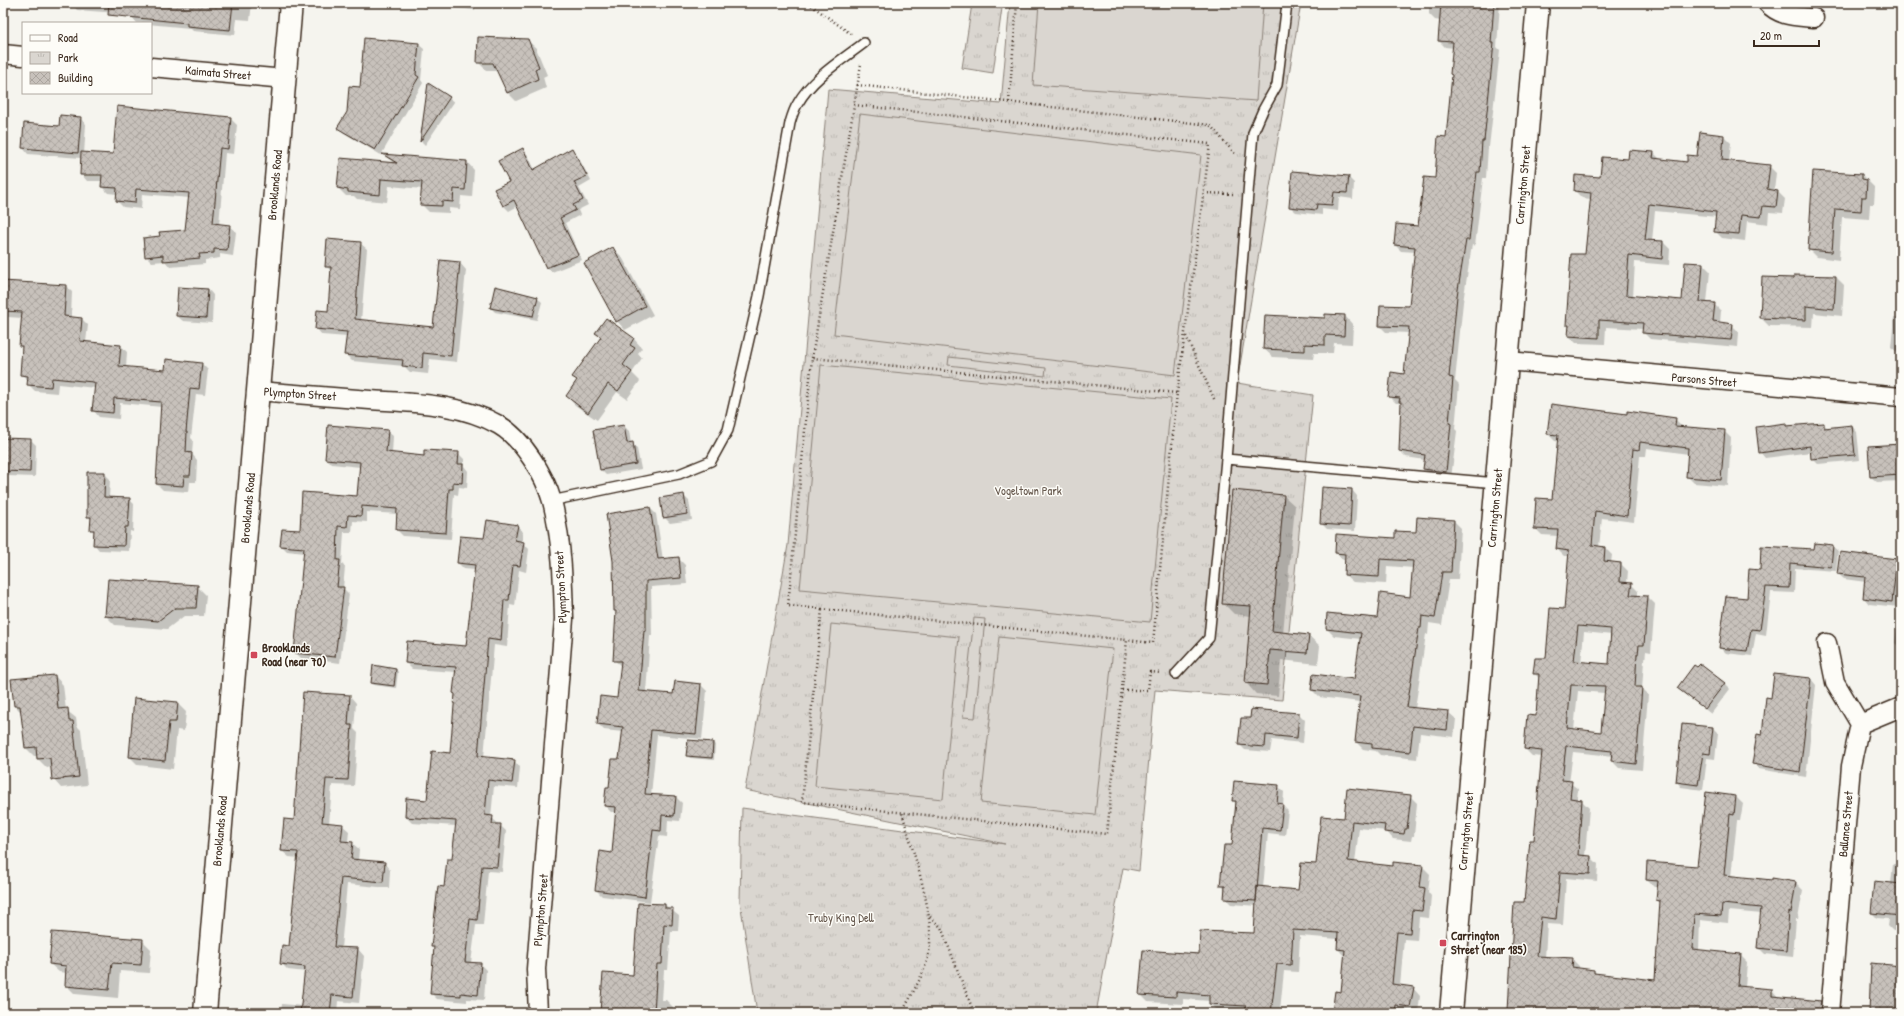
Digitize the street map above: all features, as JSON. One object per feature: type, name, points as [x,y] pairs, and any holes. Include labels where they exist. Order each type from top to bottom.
[{"type":"main road","name":"Brooklands Road","points":[[204,1013],[291,3]]},
{"type":"main road","name":"Carrington Street","points":[[1451,1013],[1538,3]]},
{"type":"street","points":[[1767,3],[1772,9],[1786,16],[1814,18]]},
{"type":"street","points":[[3,54],[22,56]]},
{"type":"street","name":"Kaimata Street","points":[[152,67],[285,79]]},
{"type":"street","name":"Parsons Street","points":[[1508,361],[1901,398]]},
{"type":"street","name":"Plympton Street","points":[[258,391],[412,403],[447,407],[477,414],[501,426],[522,446],[540,472],[552,501],[562,561],[564,619],[536,969],[538,1013]]},
{"type":"street","points":[[1827,643],[1836,682],[1860,724],[1901,707]]},
{"type":"street","name":"Ballance Street","points":[[1830,1013],[1850,766],[1860,724]]},
{"type":"lane","points":[[1176,674],[1209,638],[1226,459],[1253,133],[1263,110],[1277,85],[1287,3]]},
{"type":"lane","points":[[552,501],[679,474],[711,461],[728,430],[732,415],[759,296],[790,123],[798,102],[810,87],[826,72],[864,44]]},
{"type":"lane","points":[[1226,459],[1497,483]]},
{"type":"path","points":[[808,3],[864,44]]},
{"type":"path","points":[[1009,102],[1017,3]]},
{"type":"path","points":[[854,105],[1210,144],[1177,393],[1153,643],[788,606],[812,358],[857,85],[1210,125],[1234,153],[1250,175]]},
{"type":"path","points":[[1204,193],[1248,194]]},
{"type":"path","points":[[1185,335],[1228,430]]},
{"type":"path","points":[[812,358],[1177,393]]},
{"type":"path","points":[[822,609],[802,802],[1107,834],[1127,640]]},
{"type":"path","points":[[1122,690],[1148,690],[1150,672],[1176,674]]},
{"type":"path","points":[[902,812],[929,916],[929,952],[918,982],[902,1013]]},
{"type":"path","points":[[929,916],[941,927],[974,1013]]},
{"type":"green space","name":"Vogeltown Park","points":[[1010,3],[1301,3],[1237,383],[1313,395],[1282,700],[1155,690],[1139,871],[1123,868],[1096,1013],[757,1013],[740,901],[742,808],[1005,844],[745,790],[788,545],[828,89],[1001,104]]},
{"type":"green space","points":[[1039,3],[1263,3],[1256,101],[1033,85]]},
{"type":"green space","points":[[972,4],[1002,8],[993,73],[962,68]]},
{"type":"green space","points":[[860,114],[1201,155],[1175,375],[834,334]]},
{"type":"green space","points":[[949,357],[1046,368],[1045,376],[948,365]]},
{"type":"green space","points":[[821,365],[1171,399],[1150,622],[800,589]]},
{"type":"green space","points":[[974,618],[985,619],[975,718],[963,717]]},
{"type":"green space","points":[[831,624],[959,637],[943,799],[815,786]]},
{"type":"green space","points":[[999,637],[1113,649],[1095,815],[981,803]]},
{"type":"building","points":[[109,3],[233,3],[230,30],[187,26],[187,23],[108,15]]},
{"type":"building","points":[[1441,3],[1494,3],[1491,43],[1494,43],[1484,141],[1482,141],[1480,172],[1477,172],[1469,240],[1466,240],[1457,296],[1449,377],[1453,378],[1449,423],[1451,424],[1446,472],[1423,469],[1425,455],[1399,451],[1401,402],[1399,402],[1400,398],[1388,397],[1391,372],[1404,374],[1409,327],[1379,326],[1380,305],[1409,306],[1415,247],[1394,245],[1396,224],[1418,226],[1424,177],[1435,178],[1438,136],[1446,137],[1452,75],[1450,74],[1453,42],[1438,41]]},
{"type":"building","points":[[478,37],[528,39],[539,67],[535,69],[538,79],[507,93],[493,63],[477,63]]},
{"type":"building","points":[[364,38],[419,43],[416,75],[419,77],[375,150],[337,128],[347,112],[349,86],[360,87]]},
{"type":"building","points":[[428,83],[450,97],[420,142]]},
{"type":"building","points":[[117,106],[231,117],[228,149],[220,148],[213,223],[230,225],[227,250],[214,249],[214,253],[199,254],[200,258],[189,259],[163,261],[163,255],[145,257],[143,238],[160,236],[159,232],[185,230],[189,193],[136,189],[135,203],[116,201],[117,188],[101,187],[102,175],[80,175],[81,152],[113,154]]},
{"type":"building","points":[[60,115],[81,117],[78,153],[22,148],[24,123],[59,126]]},
{"type":"building","points":[[1700,132],[1724,135],[1722,160],[1770,165],[1767,189],[1778,191],[1776,207],[1763,206],[1761,217],[1741,215],[1739,234],[1714,232],[1716,212],[1649,204],[1645,240],[1663,241],[1662,259],[1629,255],[1626,295],[1682,300],[1685,262],[1703,263],[1700,302],[1715,303],[1713,321],[1733,324],[1731,340],[1642,333],[1643,323],[1599,320],[1599,338],[1568,336],[1569,325],[1566,325],[1571,254],[1585,254],[1591,193],[1574,191],[1575,175],[1600,177],[1602,157],[1628,159],[1629,150],[1654,152],[1653,158],[1687,162],[1687,155],[1697,156]]},
{"type":"building","points":[[523,148],[533,170],[572,148],[587,176],[574,182],[583,200],[573,205],[576,210],[560,218],[578,255],[546,268],[514,200],[503,206],[494,189],[509,182],[498,161]]},
{"type":"building","points":[[382,154],[467,161],[465,190],[454,189],[453,202],[442,201],[442,206],[420,205],[422,182],[381,179],[380,195],[348,192],[348,190],[337,188],[340,158],[397,163]]},
{"type":"building","points":[[1292,171],[1349,176],[1347,193],[1334,192],[1332,205],[1317,204],[1316,210],[1289,207]]},
{"type":"building","points":[[1813,171],[1862,174],[1862,179],[1867,180],[1866,197],[1862,197],[1861,211],[1835,209],[1832,252],[1808,250]]},
{"type":"building","points":[[327,239],[361,242],[355,319],[433,327],[440,260],[460,262],[451,356],[423,353],[422,368],[402,366],[403,360],[344,355],[347,332],[315,329],[317,310],[328,311],[331,267],[325,267]]},
{"type":"building","points":[[613,247],[645,306],[616,322],[584,263]]},
{"type":"building","points":[[1794,275],[1836,276],[1834,309],[1806,306],[1806,320],[1760,318],[1762,277],[1794,278]]},
{"type":"building","points":[[3,281],[66,285],[64,316],[82,318],[80,341],[121,345],[119,366],[165,370],[166,359],[202,363],[199,389],[190,388],[186,432],[186,452],[192,453],[190,476],[184,476],[183,486],[156,484],[161,402],[114,398],[113,413],[92,411],[95,383],[93,382],[52,378],[51,387],[27,385],[28,376],[20,375],[22,346],[19,346],[22,312],[3,311]]},
{"type":"building","points":[[495,286],[538,297],[533,316],[490,308]]},
{"type":"building","points":[[178,287],[208,289],[206,318],[176,316]]},
{"type":"building","points":[[1325,314],[1345,315],[1344,336],[1325,335],[1325,345],[1305,344],[1305,351],[1263,349],[1265,315],[1325,318]]},
{"type":"building","points":[[606,318],[634,338],[630,345],[635,348],[623,365],[632,372],[618,391],[608,384],[588,413],[566,396],[577,380],[572,377],[601,337],[595,333]]},
{"type":"building","points":[[1551,404],[1627,414],[1627,411],[1676,418],[1675,426],[1725,430],[1721,480],[1686,477],[1688,448],[1640,442],[1639,450],[1633,449],[1627,516],[1595,511],[1592,545],[1605,547],[1604,561],[1621,563],[1620,582],[1632,583],[1630,595],[1648,596],[1644,645],[1639,645],[1637,654],[1635,687],[1642,687],[1636,764],[1611,761],[1612,751],[1566,746],[1562,780],[1572,781],[1570,798],[1582,800],[1578,855],[1591,856],[1590,874],[1560,872],[1556,919],[1541,917],[1537,956],[1573,958],[1572,967],[1594,970],[1594,973],[1655,980],[1660,901],[1656,900],[1658,881],[1646,880],[1647,862],[1697,866],[1706,792],[1736,796],[1734,815],[1730,814],[1724,875],[1772,880],[1772,878],[1796,882],[1791,913],[1789,912],[1786,951],[1757,948],[1761,908],[1722,904],[1721,916],[1694,914],[1692,949],[1741,954],[1738,986],[1772,989],[1772,996],[1821,1001],[1820,1013],[1552,1013],[1508,1010],[1514,902],[1524,902],[1530,840],[1534,840],[1542,751],[1524,749],[1527,715],[1536,716],[1539,674],[1533,674],[1535,658],[1546,658],[1550,608],[1564,609],[1569,551],[1556,549],[1558,530],[1534,529],[1536,498],[1552,499],[1558,435],[1547,434]],"holes":[[[1578,626],[1611,629],[1609,664],[1574,661]],[[1571,685],[1605,686],[1601,732],[1567,728]]]},
{"type":"building","points":[[1786,423],[1786,426],[1824,423],[1824,428],[1852,425],[1855,455],[1811,459],[1810,446],[1759,453],[1756,427]]},
{"type":"building","points":[[328,425],[388,430],[386,452],[424,456],[424,450],[459,452],[458,464],[463,464],[462,483],[453,482],[453,489],[449,489],[446,533],[396,530],[397,509],[362,506],[361,516],[348,515],[347,527],[338,526],[337,560],[340,560],[337,587],[344,587],[335,657],[294,653],[304,548],[280,546],[282,529],[300,530],[302,492],[357,496],[360,462],[325,459]]},
{"type":"building","points":[[624,425],[627,443],[633,442],[636,464],[600,470],[593,430]]},
{"type":"building","points":[[3,438],[31,439],[30,472],[3,471]]},
{"type":"building","points":[[1901,444],[1901,475],[1870,477],[1868,446]]},
{"type":"building","points":[[87,472],[105,472],[104,497],[130,498],[128,527],[125,527],[124,546],[93,545],[94,530],[90,530],[91,517],[87,517]]},
{"type":"building","points":[[1322,487],[1352,489],[1350,526],[1320,524]]},
{"type":"building","points":[[1232,490],[1284,495],[1272,631],[1309,635],[1307,653],[1270,650],[1267,685],[1245,683],[1251,606],[1222,604]]},
{"type":"building","points":[[684,494],[687,514],[663,518],[660,498]]},
{"type":"building","points":[[650,507],[658,559],[679,557],[681,578],[646,581],[646,631],[644,630],[639,691],[673,694],[675,681],[701,684],[696,734],[651,730],[645,794],[676,796],[674,816],[662,815],[661,831],[653,830],[645,897],[595,890],[600,851],[612,853],[616,807],[604,806],[606,787],[609,787],[612,759],[619,759],[623,727],[597,724],[600,696],[617,698],[621,661],[613,661],[616,611],[614,611],[613,561],[606,514]]},
{"type":"building","points":[[1417,517],[1454,520],[1451,572],[1442,572],[1435,618],[1422,616],[1407,707],[1449,711],[1447,730],[1413,726],[1410,752],[1372,748],[1372,744],[1355,742],[1360,696],[1311,690],[1313,674],[1354,679],[1361,633],[1326,629],[1327,613],[1377,618],[1380,593],[1410,597],[1413,561],[1380,559],[1379,577],[1344,575],[1345,554],[1335,553],[1336,534],[1395,538],[1395,531],[1416,532]]},
{"type":"building","points":[[487,520],[518,525],[515,540],[524,542],[520,566],[513,565],[509,600],[504,600],[501,641],[488,639],[478,756],[515,760],[512,783],[488,780],[485,815],[493,816],[492,824],[501,824],[497,867],[482,866],[477,920],[470,919],[465,962],[481,963],[478,995],[461,993],[461,996],[430,994],[434,947],[431,947],[438,886],[444,887],[447,859],[452,859],[456,821],[405,817],[406,798],[427,800],[432,751],[450,753],[456,667],[405,663],[407,641],[466,646],[475,565],[457,563],[460,536],[484,538]]},
{"type":"building","points":[[1815,543],[1833,545],[1831,567],[1790,563],[1789,588],[1766,587],[1760,630],[1751,629],[1747,651],[1719,648],[1726,596],[1747,598],[1749,569],[1760,570],[1761,546],[1814,549]]},
{"type":"building","points":[[1840,552],[1897,559],[1892,602],[1863,598],[1865,577],[1837,574]]},
{"type":"building","points":[[108,579],[198,585],[196,608],[175,608],[158,621],[105,616]]},
{"type":"building","points":[[1700,664],[1725,683],[1705,709],[1677,688],[1694,665],[1697,667]]},
{"type":"building","points":[[373,665],[396,669],[394,686],[371,683]]},
{"type":"building","points":[[1774,674],[1811,678],[1800,772],[1752,764],[1757,734],[1762,735],[1766,697],[1771,698]]},
{"type":"building","points":[[55,675],[58,709],[68,708],[69,721],[73,721],[79,777],[52,780],[50,758],[37,759],[36,747],[25,748],[20,706],[14,706],[11,679]]},
{"type":"building","points":[[303,692],[350,695],[348,725],[352,725],[348,780],[326,779],[322,822],[343,824],[341,841],[353,842],[351,859],[385,862],[383,882],[341,878],[334,947],[358,948],[353,997],[332,995],[330,1013],[300,1013],[305,967],[280,964],[282,945],[289,946],[298,852],[281,851],[284,819],[294,820]]},
{"type":"building","points":[[134,698],[178,702],[176,722],[169,722],[165,761],[129,757]]},
{"type":"building","points":[[1251,709],[1299,713],[1297,738],[1266,735],[1265,747],[1238,745],[1241,718],[1250,718]]},
{"type":"building","points":[[1682,724],[1713,727],[1710,754],[1703,753],[1698,785],[1676,782]]},
{"type":"building","points":[[688,740],[713,742],[712,758],[686,756]]},
{"type":"building","points":[[1234,781],[1279,785],[1277,803],[1283,804],[1280,830],[1262,828],[1256,901],[1224,899],[1225,886],[1220,886],[1224,845],[1232,845],[1236,801],[1232,801]]},
{"type":"building","points":[[1347,788],[1411,795],[1407,829],[1405,829],[1404,834],[1384,832],[1385,825],[1352,821],[1348,861],[1393,866],[1393,862],[1423,865],[1420,887],[1425,888],[1422,911],[1412,910],[1410,933],[1397,932],[1392,984],[1414,987],[1410,1007],[1396,1005],[1395,1013],[1332,1013],[1335,991],[1341,992],[1345,950],[1337,949],[1338,933],[1293,930],[1291,965],[1277,964],[1271,1013],[1245,1013],[1246,1006],[1209,1004],[1209,995],[1176,992],[1176,997],[1139,995],[1143,950],[1199,954],[1200,931],[1254,933],[1257,886],[1298,890],[1301,863],[1316,864],[1321,816],[1344,818]]},
{"type":"building","points":[[1874,881],[1901,884],[1901,916],[1871,913]]},
{"type":"building","points":[[638,903],[665,904],[665,908],[673,908],[672,925],[664,924],[662,964],[657,964],[654,1013],[600,1012],[603,973],[633,975]]},
{"type":"building","points":[[52,932],[143,939],[141,965],[112,963],[109,990],[65,986],[66,966],[49,964]]},
{"type":"building","points":[[1871,963],[1901,966],[1900,1013],[1869,1013]]},
{"type":"place","name":"Brooklands Road (near 70)","points":[[254,655]]},
{"type":"place","name":"Carrington Street (near 185)","points":[[1443,943]]},
{"type":"park label","name":"Truby King Dell","points":[[841,918]]}]
